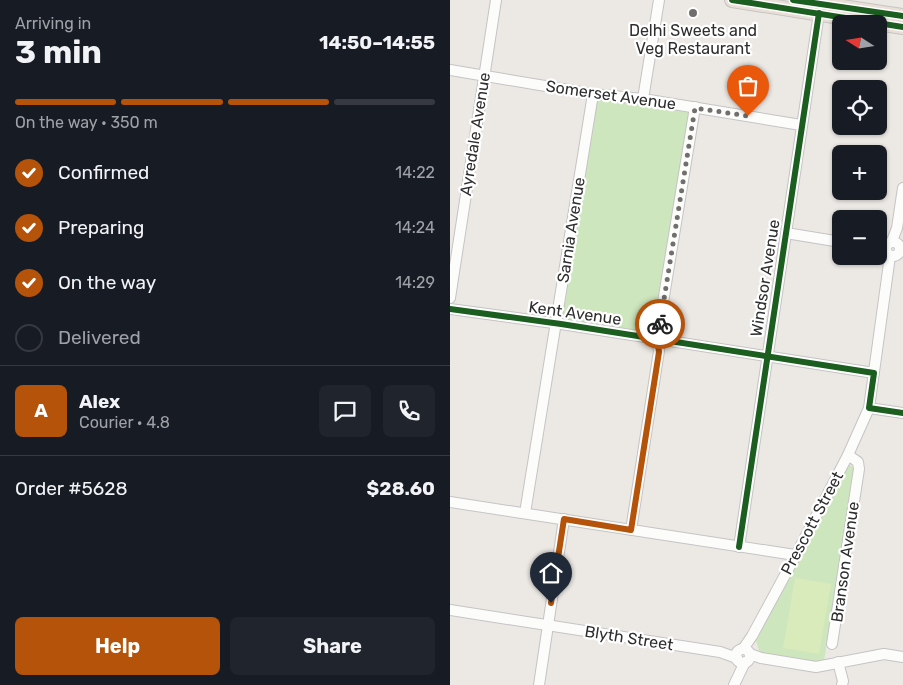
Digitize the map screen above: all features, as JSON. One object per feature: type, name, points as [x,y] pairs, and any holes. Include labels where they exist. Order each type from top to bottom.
[{"type":"highway","points":[[732,0],[903,27]]},
{"type":"highway","points":[[793,0],[903,16]]},
{"type":"street","name":"Ayredale Avenue","points":[[450,298],[496,0]]},
{"type":"street","points":[[643,99],[659,0]]},
{"type":"street","name":"Windsor Avenue","points":[[740,547],[819,13]]},
{"type":"street","name":"Somerset Avenue","points":[[450,70],[593,94],[643,99],[801,125]]},
{"type":"street","name":"Sarnia Avenue","points":[[525,513],[593,94]]},
{"type":"street","points":[[631,530],[659,352],[657,339],[695,108]]},
{"type":"street","points":[[903,188],[892,249],[869,408],[903,414]]},
{"type":"street","points":[[786,234],[832,241]]},
{"type":"street","name":"Kent Avenue","points":[[450,309],[556,323],[874,373]]},
{"type":"street","name":"Prescott Street","points":[[735,680],[743,655],[752,636],[848,454],[869,408]]},
{"type":"street","name":"Branson Avenue","points":[[832,644],[859,469],[858,462],[848,454]]},
{"type":"street","points":[[450,502],[795,555]]},
{"type":"street","points":[[539,685],[564,519]]},
{"type":"street","name":"Blyth Street","points":[[450,610],[816,667],[884,654],[903,657]]},
{"type":"street","points":[[838,662],[843,681],[842,685]]},
{"type":"green space","points":[[593,94],[695,107],[657,339],[556,323]]},
{"type":"green space","points":[[850,465],[854,468],[854,473],[824,661],[815,662],[760,653],[755,638]]},
{"type":"green space","points":[[795,578],[831,584],[819,654],[783,648]]},
{"type":"cycle path","points":[[732,0],[903,27]]},
{"type":"cycle path","points":[[793,0],[903,16]]},
{"type":"cycle path","points":[[739,547],[819,13]]},
{"type":"cycle path","points":[[450,309],[561,324],[874,373],[869,408],[903,413]]},
{"type":"way so far","points":[[660,324],[695,108],[748,116]]},
{"type":"place","name":"Delhi Sweets and Veg Restaurant","points":[[693,13]]},
{"type":"route","points":[[551,603],[564,519],[631,530],[659,352],[657,339],[660,324]]}]
